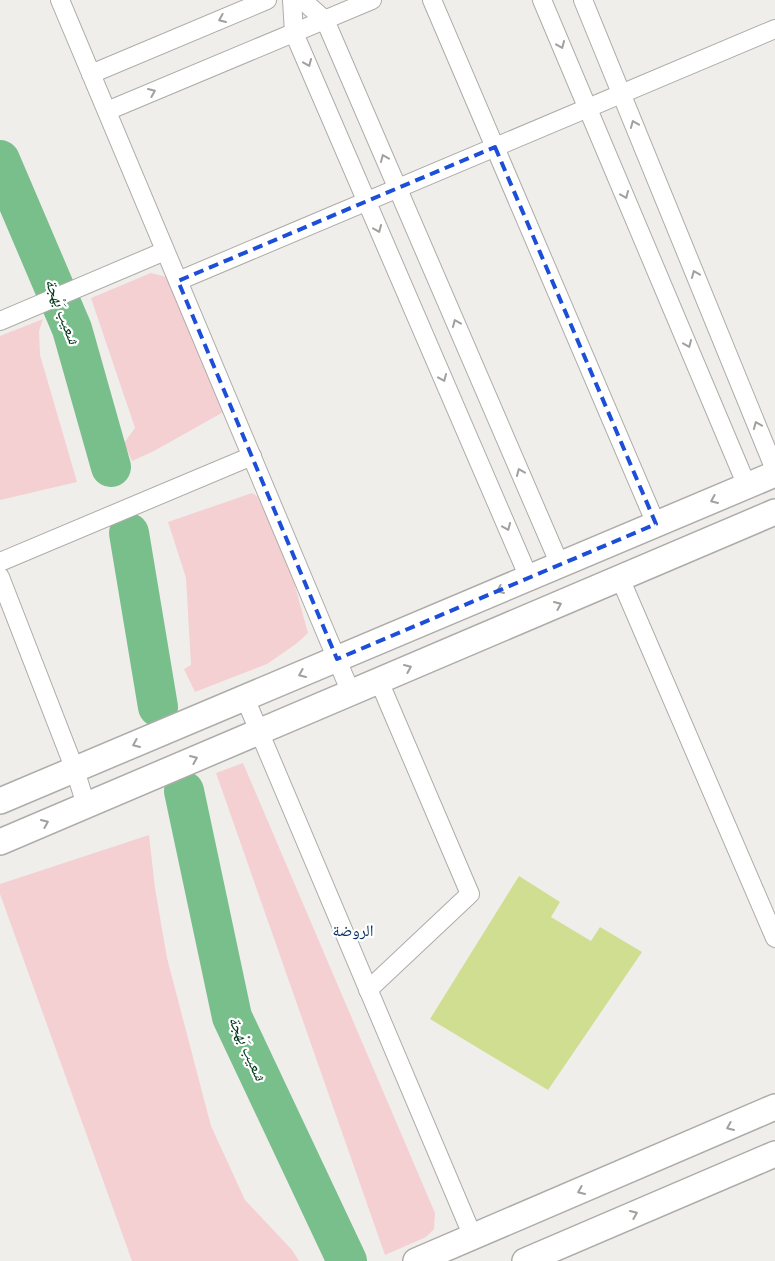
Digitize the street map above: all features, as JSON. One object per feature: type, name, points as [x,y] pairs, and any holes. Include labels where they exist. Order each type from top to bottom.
[{"type":"street","points":[[60,0],[351,693]]},
{"type":"street","points":[[91,74],[266,0]]},
{"type":"street","points":[[292,0],[294,33],[529,578]]},
{"type":"street","points":[[302,0],[325,20],[560,565]]},
{"type":"street","points":[[107,111],[372,0]]},
{"type":"street","points":[[432,0],[656,524]]},
{"type":"street","points":[[542,0],[748,486]]},
{"type":"street","points":[[583,0],[775,470]]},
{"type":"street","points":[[178,281],[775,29]]},
{"type":"street","points":[[0,321],[166,250]]},
{"type":"street","points":[[0,562],[252,456]]},
{"type":"street","points":[[0,801],[775,474]]},
{"type":"street","points":[[0,842],[775,512]]},
{"type":"street","points":[[0,576],[75,770],[86,805]]},
{"type":"street","points":[[620,578],[775,938]]},
{"type":"street","points":[[368,990],[470,894],[379,681]]},
{"type":"street","points":[[245,698],[473,1237]]},
{"type":"street","points":[[416,1261],[775,1108]]},
{"type":"street","points":[[525,1261],[775,1154]]},
{"type":"highlighted area","points":[[495,147],[656,524],[337,659],[178,281]]},
{"type":"shaded area","points":[[151,273],[167,277],[227,410],[154,451],[132,461],[124,443],[135,428],[91,298]]},
{"type":"shaded area","points":[[43,319],[39,331],[40,355],[77,482],[0,500],[0,336]]},
{"type":"shaded area","points":[[252,493],[257,496],[273,531],[280,532],[308,633],[296,644],[267,664],[195,692],[184,669],[191,665],[186,578],[168,522]]},
{"type":"shaded area","points":[[243,763],[435,1213],[434,1229],[426,1237],[385,1255],[216,773]]},
{"type":"shaded area","points":[[149,835],[155,888],[167,958],[211,1126],[245,1200],[292,1250],[299,1261],[132,1261],[0,894],[0,884]]},
{"type":"building","points":[[519,876],[560,902],[551,917],[591,941],[600,927],[642,952],[548,1090],[430,1019]]},
{"type":"waterway","name":"شعيب بَهْجة","points":[[0,160],[72,329],[111,467]]},
{"type":"waterway","name":"شعيب بَهْجة","points":[[129,533],[158,707]]},
{"type":"waterway","name":"شعيب بَهْجة","points":[[184,791],[232,1017],[347,1261]]},
{"type":"district","name":"الروضة","points":[[353,930]]}]
